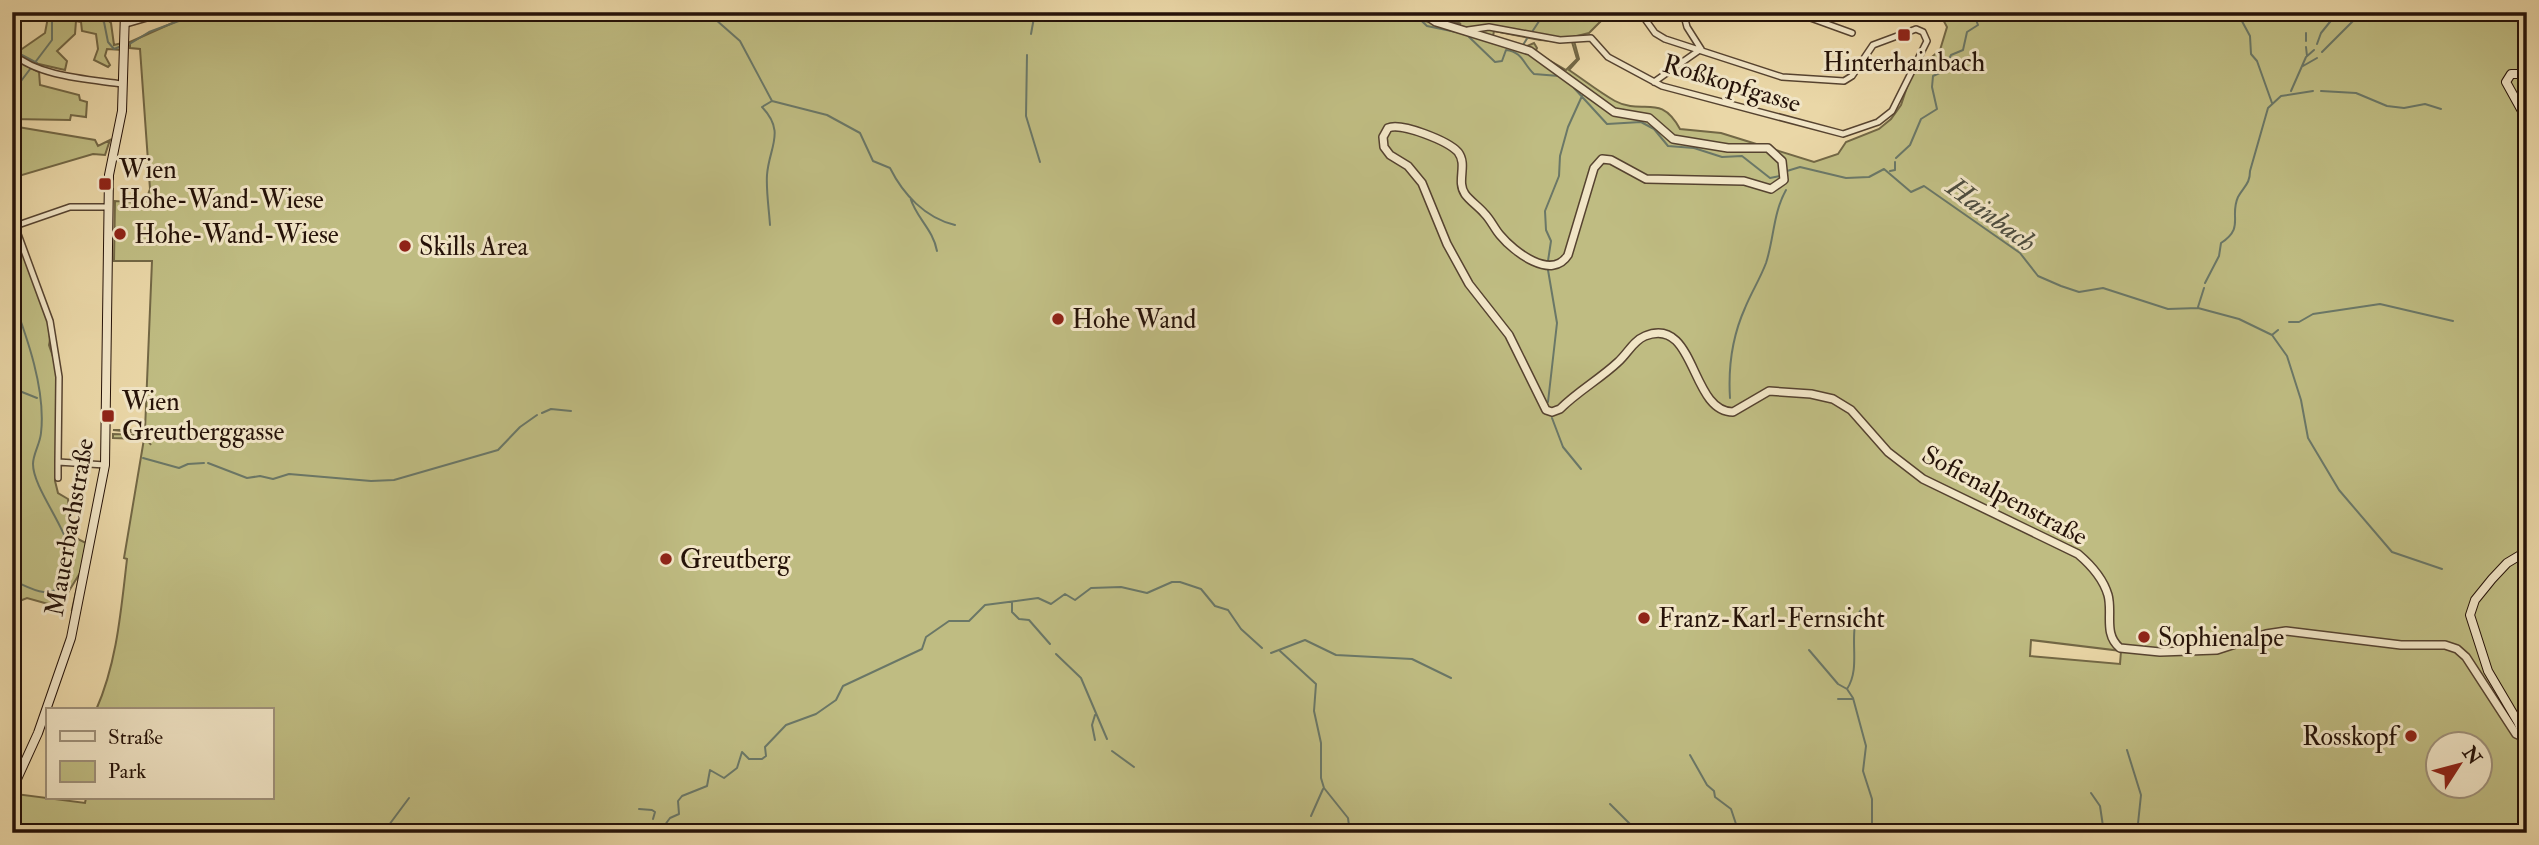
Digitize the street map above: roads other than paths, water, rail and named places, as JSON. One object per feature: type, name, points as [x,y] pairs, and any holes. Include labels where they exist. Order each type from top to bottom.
[{"type":"main road","points":[[125,12],[126,23]]},
{"type":"main road","name":"Mauerbachstraße","points":[[47,708],[71,638],[106,465],[110,164],[121,118],[126,23]]},
{"type":"main road","points":[[2527,74],[2511,74],[2506,80],[2508,89],[2527,120]]},
{"type":"main road","points":[[2526,741],[2488,671],[2470,615],[2475,600],[2492,579],[2527,551]]},
{"type":"main road","name":"Mauerbachstraße","points":[[12,790],[46,710]]},
{"type":"street","points":[[126,23],[164,12]]},
{"type":"street","name":"Sofienalpenstraße","points":[[1421,12],[1436,22],[1530,51],[1614,112],[1649,118],[1673,139],[1728,148],[1768,148],[1778,155],[1785,172],[1782,183],[1771,189],[1744,181],[1650,179],[1635,175],[1611,160],[1602,159],[1594,168],[1568,255],[1557,265],[1546,265],[1532,260],[1506,241],[1484,212],[1466,196],[1461,184],[1462,161],[1455,149],[1399,125],[1388,128],[1383,144],[1390,155],[1408,166],[1422,183],[1441,231],[1469,284],[1509,335],[1546,410],[1552,412],[1560,409],[1620,360],[1637,340],[1652,334],[1665,334],[1679,344],[1708,397],[1720,410],[1733,412],[1760,394],[1774,390],[1833,400],[1851,410],[1888,452],[1923,478],[2078,554],[2093,569],[2105,587],[2112,638],[2120,648],[2161,652],[2217,650],[2266,634],[2286,631],[2401,645],[2445,645],[2457,649],[2466,657],[2516,734],[2526,741]]},
{"type":"street","points":[[1640,12],[1660,36],[1701,49]]},
{"type":"street","points":[[1683,12],[1687,27],[1701,49]]},
{"type":"street","points":[[1794,12],[1852,33]]},
{"type":"street","name":"Roßkopfgasse","points":[[1468,30],[1489,27],[1560,40],[1591,38],[1608,57],[1654,82],[1805,126],[1846,134],[1882,120],[1900,100],[1916,58],[1927,41],[1922,31],[1912,29],[1873,45],[1852,76],[1842,82],[1782,77],[1701,49]]},
{"type":"street","points":[[1654,82],[1701,49]]},
{"type":"street","points":[[12,53],[28,65],[42,69],[122,84]]},
{"type":"street","points":[[58,478],[59,377],[50,321],[15,226],[70,207],[109,207]]},
{"type":"street","points":[[58,462],[106,465]]},
{"type":"waterway","points":[[12,93],[52,40],[52,12]]},
{"type":"waterway","name":"Hainbach","points":[[128,45],[149,32],[203,12]]},
{"type":"waterway","points":[[707,12],[740,41],[772,101],[762,107],[775,132],[767,175],[770,225]]},
{"type":"waterway","points":[[1031,34],[1035,12]]},
{"type":"waterway","name":"Hainbach","points":[[1412,12],[1427,26],[1461,33]]},
{"type":"waterway","points":[[1532,32],[1545,12]]},
{"type":"waterway","points":[[1896,158],[1910,145],[1921,119],[1937,109],[1932,87],[1933,76],[1944,71],[1951,55],[1963,50],[1967,32],[1978,25],[1973,12]]},
{"type":"waterway","points":[[2237,12],[2250,36],[2251,54],[2257,61],[2272,103]]},
{"type":"waterway","points":[[2317,44],[2321,33],[2338,12]]},
{"type":"waterway","name":"Hainbach","points":[[52,17],[71,14],[98,19],[104,22],[108,42],[114,49],[119,47]]},
{"type":"waterway","points":[[2322,52],[2353,21]]},
{"type":"waterway","points":[[2306,33],[2306,41]]},
{"type":"waterway","name":"Hainbach","points":[[1467,35],[1495,62],[1502,61],[1506,50],[1512,51],[1534,74],[1559,76]]},
{"type":"waterway","points":[[1523,45],[1528,37]]},
{"type":"waterway","points":[[12,45],[20,54],[37,63]]},
{"type":"waterway","points":[[2306,47],[2307,56]]},
{"type":"waterway","points":[[2291,91],[2306,57],[2314,50]]},
{"type":"waterway","points":[[1027,55],[1026,116],[1040,162]]},
{"type":"waterway","points":[[2303,66],[2317,58]]},
{"type":"waterway","name":"Hainbach","points":[[1574,88],[1607,124],[1641,122],[1654,129],[1668,146],[1694,148],[1722,157],[1742,156],[1770,178],[1780,176]]},
{"type":"waterway","points":[[2205,283],[2219,256],[2221,243],[2235,227],[2236,204],[2249,179],[2268,108],[2281,96],[2313,91]]},
{"type":"waterway","points":[[2321,91],[2356,93],[2387,106],[2404,108],[2425,104],[2441,109]]},
{"type":"waterway","points":[[1548,261],[1551,241],[1546,230],[1545,211],[1559,176],[1560,156],[1568,127],[1582,96]]},
{"type":"waterway","points":[[772,101],[827,115],[860,133],[873,161],[890,168],[901,187],[916,204],[934,217],[955,225]]},
{"type":"waterway","points":[[1890,171],[1895,170],[1895,162]]},
{"type":"waterway","name":"Hainbach","points":[[1787,171],[1800,167],[1846,178],[1869,177],[1884,169],[1911,192],[1924,186],[2020,253],[2038,276],[2061,286],[2079,292],[2103,288],[2168,309],[2198,308],[2239,319],[2272,335],[2287,356],[2301,400],[2308,438],[2339,490],[2392,552],[2442,569]]},
{"type":"waterway","points":[[1730,398],[1730,363],[1734,341],[1747,302],[1766,263],[1786,190]]},
{"type":"waterway","points":[[910,197],[932,236],[937,251]]},
{"type":"waterway","points":[[1548,270],[1557,323],[1548,402]]},
{"type":"waterway","points":[[2198,307],[2204,288]]},
{"type":"waterway","points":[[12,297],[29,346],[41,399],[41,433],[33,464],[42,492],[60,525],[72,557],[72,571],[65,583],[52,591],[39,591],[12,580]]},
{"type":"waterway","points":[[2289,322],[2299,322],[2313,314],[2380,304],[2453,321]]},
{"type":"waterway","points":[[2272,335],[2278,330]]},
{"type":"waterway","points":[[12,388],[37,398]]},
{"type":"waterway","points":[[542,413],[551,409],[571,411]]},
{"type":"waterway","points":[[208,463],[247,478],[260,476],[273,479],[289,474],[371,481],[394,480],[498,450],[520,427],[537,415]]},
{"type":"waterway","points":[[1552,418],[1563,447],[1581,469]]},
{"type":"waterway","points":[[143,458],[179,468],[188,464],[204,463]]},
{"type":"waterway","points":[[659,833],[670,818],[679,814],[678,801],[682,796],[707,786],[710,770],[724,778],[737,768],[742,752],[749,759],[762,759],[766,756],[765,747],[786,725],[816,714],[836,700],[843,686],[922,649],[926,637],[949,621],[969,621],[985,605],[1038,598],[1051,604],[1065,594],[1075,600],[1091,588],[1121,587],[1147,593],[1172,582],[1180,582],[1201,589],[1215,606],[1228,610],[1241,629],[1262,648]]},
{"type":"waterway","points":[[1012,603],[1012,612],[1019,619],[1029,620],[1050,644]]},
{"type":"waterway","points":[[1862,608],[1855,627],[1854,669],[1847,689],[1853,698],[1866,746],[1863,771],[1872,799],[1872,833]]},
{"type":"waterway","points":[[1271,653],[1305,640],[1336,655],[1412,659],[1451,678]]},
{"type":"waterway","points":[[1809,650],[1838,684],[1847,689]]},
{"type":"waterway","points":[[1280,651],[1316,684],[1314,711],[1321,743],[1321,778],[1324,788],[1348,818],[1350,833]]},
{"type":"waterway","points":[[1056,654],[1081,678],[1107,739]]},
{"type":"waterway","points":[[1838,699],[1853,699]]},
{"type":"waterway","points":[[1095,715],[1092,725],[1095,740]]},
{"type":"waterway","points":[[2127,750],[2141,795],[2137,833]]},
{"type":"waterway","points":[[1112,751],[1134,767]]},
{"type":"waterway","points":[[1690,755],[1707,785],[1714,791],[1715,797],[1731,809],[1739,833]]},
{"type":"waterway","points":[[1311,816],[1323,789]]},
{"type":"waterway","points":[[2091,793],[2100,806],[2104,833]]},
{"type":"waterway","points":[[383,833],[409,798]]},
{"type":"waterway","points":[[1610,804],[1639,833]]},
{"type":"waterway","points":[[639,809],[655,812],[653,819]]},
{"type":"waterway","points":[[12,827],[16,833]]},
{"type":"waterway","points":[[1627,832],[1636,832]]},
{"type":"place","name":"Hinterhainbach","points":[[1904,35]]},
{"type":"place","name":"Wien Hohe-Wand-Wiese","points":[[105,184]]},
{"type":"place","name":"Hohe-Wand-Wiese","points":[[120,234]]},
{"type":"place","name":"Skills Area","points":[[405,246]]},
{"type":"place","name":"Hohe Wand","points":[[1058,319]]},
{"type":"place","name":"Wien Greutberggasse","points":[[108,416]]},
{"type":"place","name":"Greutberg","points":[[666,559]]},
{"type":"place","name":"Franz-Karl-Fernsicht","points":[[1644,618]]},
{"type":"place","name":"Sophienalpe","points":[[2144,637]]},
{"type":"place","name":"Rosskopf","points":[[2411,736]]}]
